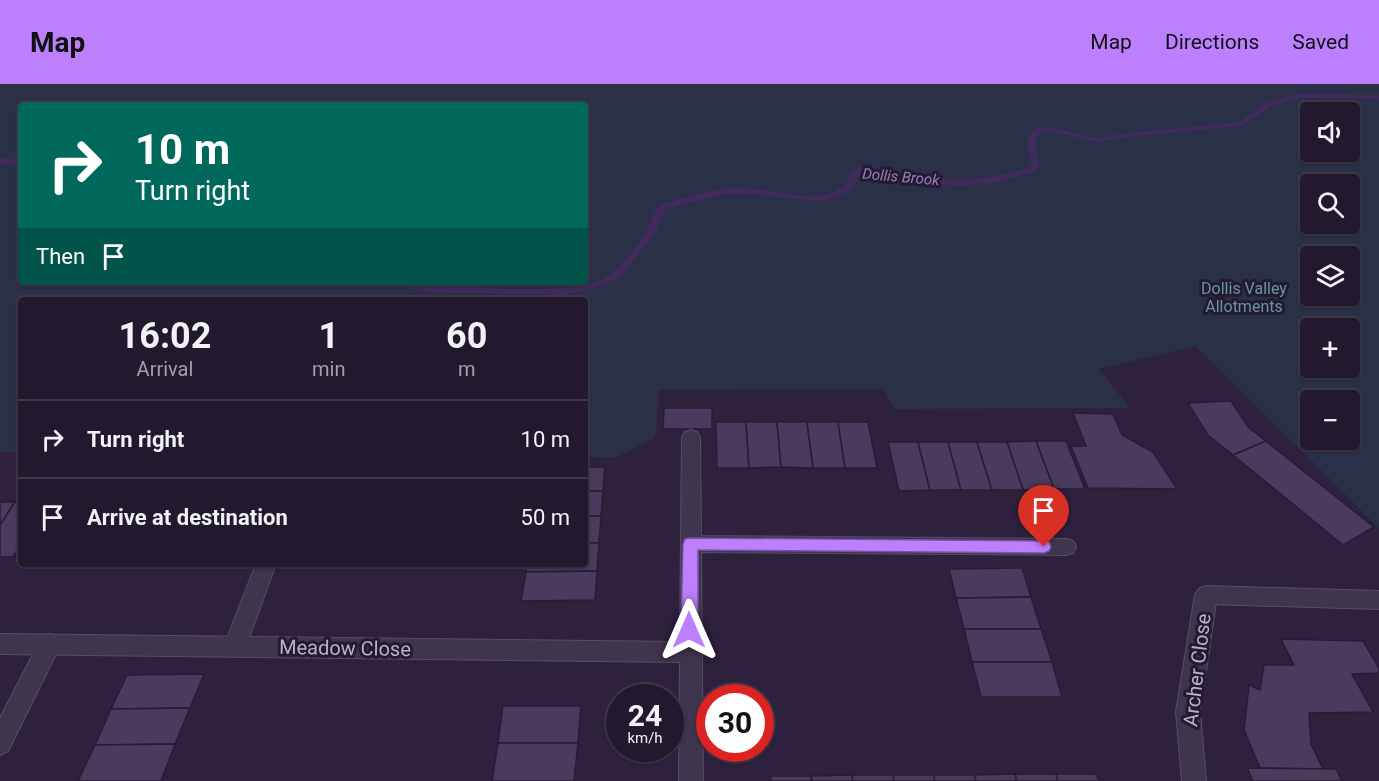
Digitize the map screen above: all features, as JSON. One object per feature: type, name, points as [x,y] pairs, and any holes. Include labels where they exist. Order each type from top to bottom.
[{"type":"street","points":[[691,437],[689,652],[691,781]]},
{"type":"street","points":[[690,544],[1066,547]]},
{"type":"street","points":[[235,646],[265,567]]},
{"type":"street","name":"Archer Close","points":[[1194,781],[1189,748],[1188,712],[1206,596],[1379,600]]},
{"type":"street","name":"Meadow Close","points":[[0,644],[689,652]]},
{"type":"street","points":[[0,743],[50,645]]},
{"type":"green space","name":"Dollis Valley Allotments","points":[[0,84],[1379,84],[1379,528],[1301,450],[1360,450],[1360,390],[1300,390],[1300,449],[1196,346],[1099,369],[1130,408],[894,409],[884,389],[659,390],[655,437],[616,458],[588,457],[588,297],[18,297],[18,452],[0,452]]},
{"type":"building","points":[[1231,401],[1248,427],[1266,441],[1233,455],[1208,435],[1188,403]]},
{"type":"building","points":[[664,408],[712,408],[712,429],[663,429]]},
{"type":"building","points":[[1073,413],[1113,414],[1122,435],[1153,452],[1177,489],[1088,488],[1071,446],[1086,446]]},
{"type":"building","points":[[716,422],[746,422],[749,468],[717,468]]},
{"type":"building","points":[[746,422],[777,422],[781,467],[749,468]]},
{"type":"building","points":[[777,422],[807,422],[813,468],[781,467]]},
{"type":"building","points":[[807,422],[838,422],[845,468],[813,468]]},
{"type":"building","points":[[838,422],[868,422],[877,468],[845,468]]},
{"type":"building","points":[[1036,441],[1066,441],[1085,489],[1054,489]]},
{"type":"building","points":[[1036,441],[1054,489],[1023,490],[1007,442]]},
{"type":"building","points":[[1266,441],[1374,527],[1343,545],[1233,455]]},
{"type":"building","points":[[888,442],[918,442],[930,490],[899,491]]},
{"type":"building","points":[[918,442],[948,442],[961,490],[930,490]]},
{"type":"building","points":[[948,442],[977,442],[992,490],[961,490]]},
{"type":"building","points":[[977,442],[1007,442],[1023,490],[992,490]]},
{"type":"building","points":[[588,467],[605,467],[603,491],[588,491]]},
{"type":"building","points":[[588,491],[603,491],[601,516],[588,516]]},
{"type":"building","points":[[0,502],[15,502],[0,525]]},
{"type":"building","points":[[15,502],[18,502],[18,549],[13,557],[0,557],[0,525]]},
{"type":"building","points":[[588,516],[601,516],[599,543],[588,543]]},
{"type":"building","points":[[588,543],[599,543],[597,571],[526,572],[527,567],[588,567]]},
{"type":"building","points":[[1022,568],[1031,597],[956,598],[949,569]]},
{"type":"building","points":[[597,571],[595,600],[521,601],[526,572]]},
{"type":"building","points":[[1031,597],[1041,629],[964,629],[956,598]]},
{"type":"building","points":[[964,629],[1041,629],[1052,662],[972,662]]},
{"type":"building","points":[[1281,639],[1363,641],[1379,668],[1379,673],[1352,674],[1373,712],[1309,713],[1311,744],[1323,769],[1260,768],[1244,730],[1249,685],[1260,690],[1264,665],[1294,665]]},
{"type":"building","points":[[972,662],[1052,662],[1062,697],[981,697]]},
{"type":"building","points":[[204,674],[190,708],[111,709],[127,675]]},
{"type":"building","points":[[503,706],[581,706],[578,743],[498,743]]},
{"type":"building","points":[[190,708],[175,744],[95,745],[111,709]]},
{"type":"building","points":[[498,743],[578,743],[574,781],[492,781]]},
{"type":"building","points":[[175,744],[161,781],[78,781],[95,745]]},
{"type":"building","points":[[1247,768],[1336,769],[1342,781],[1253,781]]},
{"type":"building","points":[[1015,774],[1017,781],[976,781],[974,775]]},
{"type":"building","points":[[1015,774],[1056,774],[1058,781],[1017,781]]},
{"type":"building","points":[[1056,774],[1096,774],[1099,781],[1058,781]]},
{"type":"building","points":[[852,775],[853,781],[812,781],[811,776]]},
{"type":"building","points":[[852,775],[893,775],[894,781],[853,781]]},
{"type":"building","points":[[893,775],[934,775],[935,781],[894,781]]},
{"type":"building","points":[[934,775],[974,775],[976,781],[935,781]]},
{"type":"building","points":[[771,776],[811,776],[812,781],[771,781]]},
{"type":"waterway","name":"Dollis Brook","points":[[409,285],[432,289],[563,292],[615,276],[650,233],[662,207],[701,196],[737,190],[806,198],[828,197],[850,187],[856,171],[860,170],[929,181],[957,183],[987,181],[1033,169],[1036,165],[1032,138],[1038,131],[1049,129],[1097,140],[1242,124],[1269,104],[1297,96],[1379,97]]},
{"type":"waterway","name":"Dollis Brook","points":[[0,161],[18,163]]},
{"type":"route","points":[[689,630],[690,544],[1044,547]]}]
